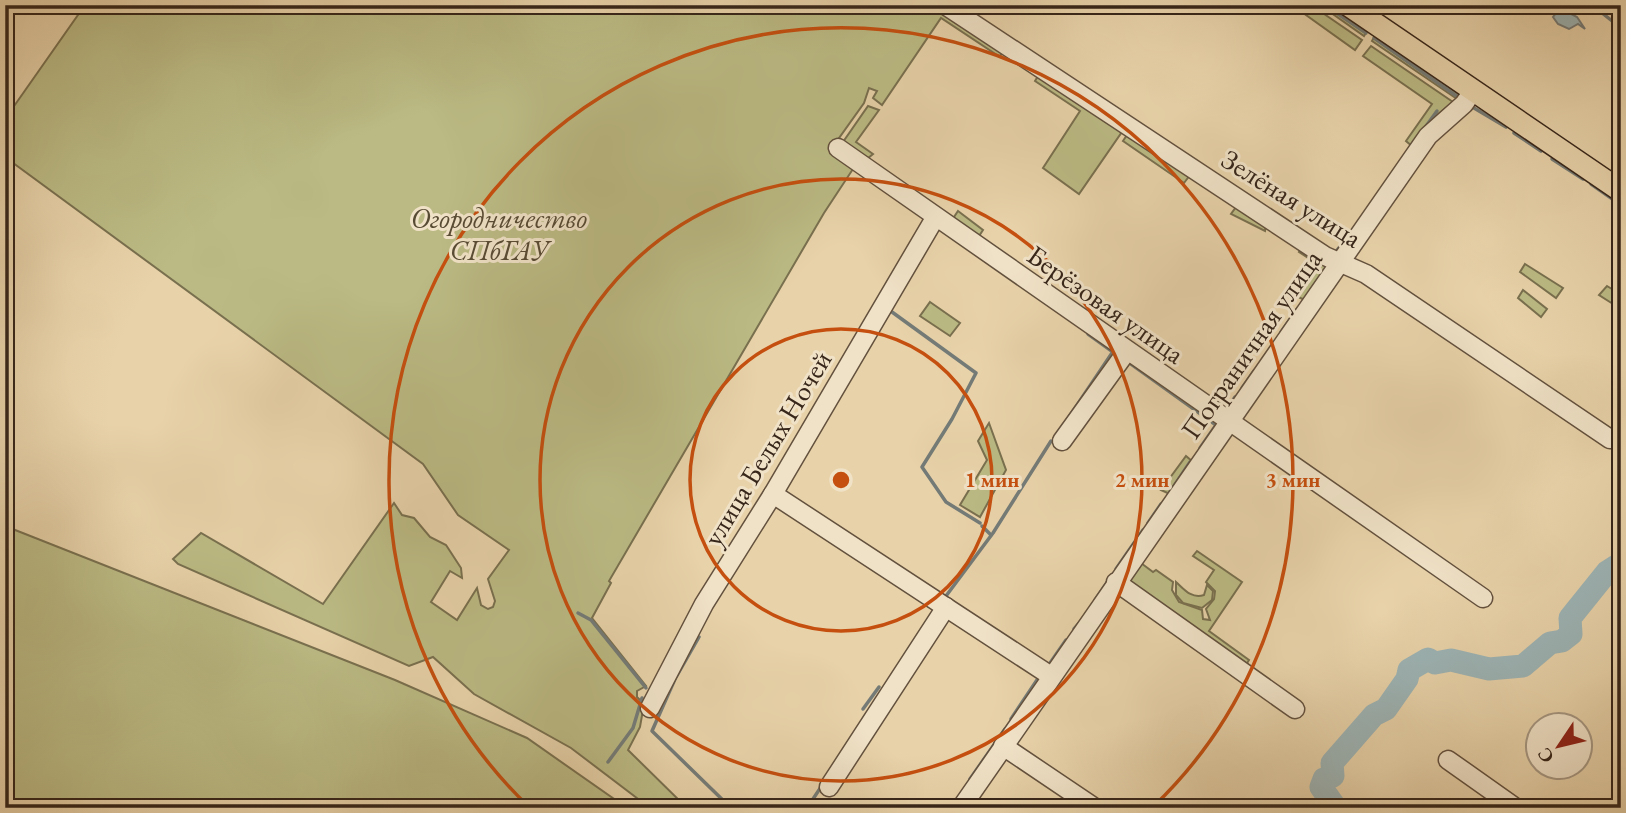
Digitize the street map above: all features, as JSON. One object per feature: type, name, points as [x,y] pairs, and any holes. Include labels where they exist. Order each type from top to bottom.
[{"type":"main road","points":[[1348,5],[1621,191]]},
{"type":"street","name":"Зелёная улица","points":[[945,5],[1339,264],[1348,264],[1366,274],[1610,439]]},
{"type":"street","name":"Пограничная улица","points":[[961,808],[1428,136],[1464,104],[1473,91]]},
{"type":"street","name":"Берёзовая улица","points":[[838,148],[1483,598]]},
{"type":"street","name":"улица Белых Ночей","points":[[650,708],[689,630],[773,494],[935,218]]},
{"type":"street","points":[[1062,441],[1127,351]]},
{"type":"street","points":[[773,494],[1051,676]]},
{"type":"street","points":[[1116,582],[1295,709]]},
{"type":"street","points":[[829,787],[946,607]]},
{"type":"street","points":[[1003,746],[1095,808]]},
{"type":"street","points":[[1448,760],[1516,808]]},
{"type":"green space","name":"Огородничество СПбГАУ","points":[[85,5],[937,5],[1002,52],[1000,57],[941,18],[882,105],[873,98],[877,91],[869,88],[864,103],[832,148],[853,169],[824,213],[609,581],[611,583],[592,618],[646,686],[637,691],[637,697],[644,704],[640,727],[628,750],[687,808],[650,808],[571,748],[474,694],[433,657],[409,666],[178,564],[173,559],[201,533],[323,604],[394,503],[402,515],[414,518],[430,537],[446,545],[461,568],[462,578],[450,571],[431,602],[457,620],[477,588],[481,605],[488,609],[493,607],[495,601],[488,579],[509,550],[458,515],[423,464],[5,157],[5,119]]},
{"type":"green space","points":[[1292,5],[1311,5],[1362,40],[1355,50]]},
{"type":"green space","points":[[1320,5],[1329,5],[1367,31],[1364,36]]},
{"type":"green space","points":[[1375,36],[1460,95],[1457,99],[1372,41]]},
{"type":"green space","points":[[1371,46],[1453,102],[1436,116],[1413,147],[1406,141],[1432,104],[1363,56]]},
{"type":"green space","points":[[1038,76],[1126,126],[1079,194],[1043,168],[1080,111],[1035,81]]},
{"type":"green space","points":[[868,106],[879,110],[856,142],[873,154],[867,159],[843,142]]},
{"type":"green space","points":[[1129,132],[1190,175],[1184,183],[1123,141]]},
{"type":"green space","points":[[1236,207],[1266,224],[1265,231],[1231,214]]},
{"type":"green space","points":[[958,211],[983,230],[977,239],[952,220]]},
{"type":"green space","points":[[1303,246],[1330,265],[1305,300],[1298,297],[1319,265],[1299,252]]},
{"type":"green space","points":[[1525,264],[1563,288],[1556,298],[1520,272]]},
{"type":"green space","points":[[1607,286],[1620,294],[1613,304],[1599,295]]},
{"type":"green space","points":[[1523,290],[1547,309],[1541,317],[1518,298]]},
{"type":"green space","points":[[930,302],[960,323],[950,336],[920,316]]},
{"type":"green space","points":[[989,423],[1006,470],[980,517],[960,505],[987,460],[978,441]]},
{"type":"green space","points":[[1186,456],[1193,462],[1172,495],[1161,490]]},
{"type":"green space","points":[[5,526],[395,680],[527,738],[627,808],[5,808]]},
{"type":"green space","points":[[1197,551],[1242,582],[1209,631],[1249,660],[1244,668],[1127,580],[1141,563],[1153,572],[1156,570],[1173,582],[1172,590],[1179,602],[1202,610],[1203,619],[1210,620],[1206,609],[1214,599],[1215,591],[1206,582],[1214,570],[1193,556]]},
{"type":"green space","points":[[1176,582],[1195,596],[1204,595],[1207,585],[1213,591],[1212,600],[1202,608],[1183,603],[1176,595]]},
{"type":"water","points":[[1560,8],[1577,17],[1585,29],[1578,24],[1569,29],[1558,24],[1553,17]]},
{"type":"waterway","points":[[1325,5],[1366,33]]},
{"type":"waterway","points":[[1592,5],[1621,28]]},
{"type":"waterway","points":[[1374,38],[1458,97]]},
{"type":"waterway","points":[[1474,108],[1506,127]]},
{"type":"waterway","points":[[1424,129],[1437,111]]},
{"type":"waterway","points":[[1514,133],[1541,151]]},
{"type":"waterway","points":[[1552,159],[1583,179]]},
{"type":"waterway","points":[[1591,184],[1621,205]]},
{"type":"waterway","points":[[1334,254],[1346,239]]},
{"type":"waterway","points":[[1281,332],[1298,308]]},
{"type":"waterway","points":[[892,312],[976,373],[952,419],[922,467],[946,502],[980,523]]},
{"type":"waterway","points":[[1088,334],[1113,352]]},
{"type":"waterway","points":[[1069,417],[1114,350]]},
{"type":"waterway","points":[[1131,364],[1216,425]]},
{"type":"waterway","points":[[1242,388],[1254,371]]},
{"type":"waterway","points":[[1229,406],[1235,397]]},
{"type":"waterway","points":[[1200,448],[1216,425]]},
{"type":"waterway","points":[[946,596],[993,533],[1051,441]]},
{"type":"waterway","points":[[1168,495],[1190,462]]},
{"type":"waterway","points":[[1148,523],[1161,504]]},
{"type":"waterway","points":[[982,526],[991,535]]},
{"type":"waterway","points":[[1116,569],[1143,530]]},
{"type":"waterway","points":[[1336,808],[1321,787],[1324,779],[1333,776],[1332,763],[1374,715],[1386,709],[1407,679],[1409,670],[1428,659],[1435,663],[1451,660],[1489,669],[1523,666],[1550,643],[1562,641],[1571,634],[1570,618],[1607,572],[1621,563]]},
{"type":"waterway","points":[[1095,600],[1108,581]]},
{"type":"waterway","points":[[578,613],[591,620],[646,688]]},
{"type":"waterway","points":[[1074,629],[1081,621]]},
{"type":"waterway","points":[[699,637],[675,679],[652,731],[731,808]]},
{"type":"waterway","points":[[1048,666],[1066,640]]},
{"type":"waterway","points":[[1011,719],[1039,677]]},
{"type":"waterway","points":[[863,709],[879,687]]},
{"type":"waterway","points":[[608,762],[633,728],[642,698]]},
{"type":"waterway","points":[[970,779],[1005,729]]},
{"type":"waterway","points":[[807,808],[821,787]]},
{"type":"waterway","points":[[950,808],[954,801]]}]
